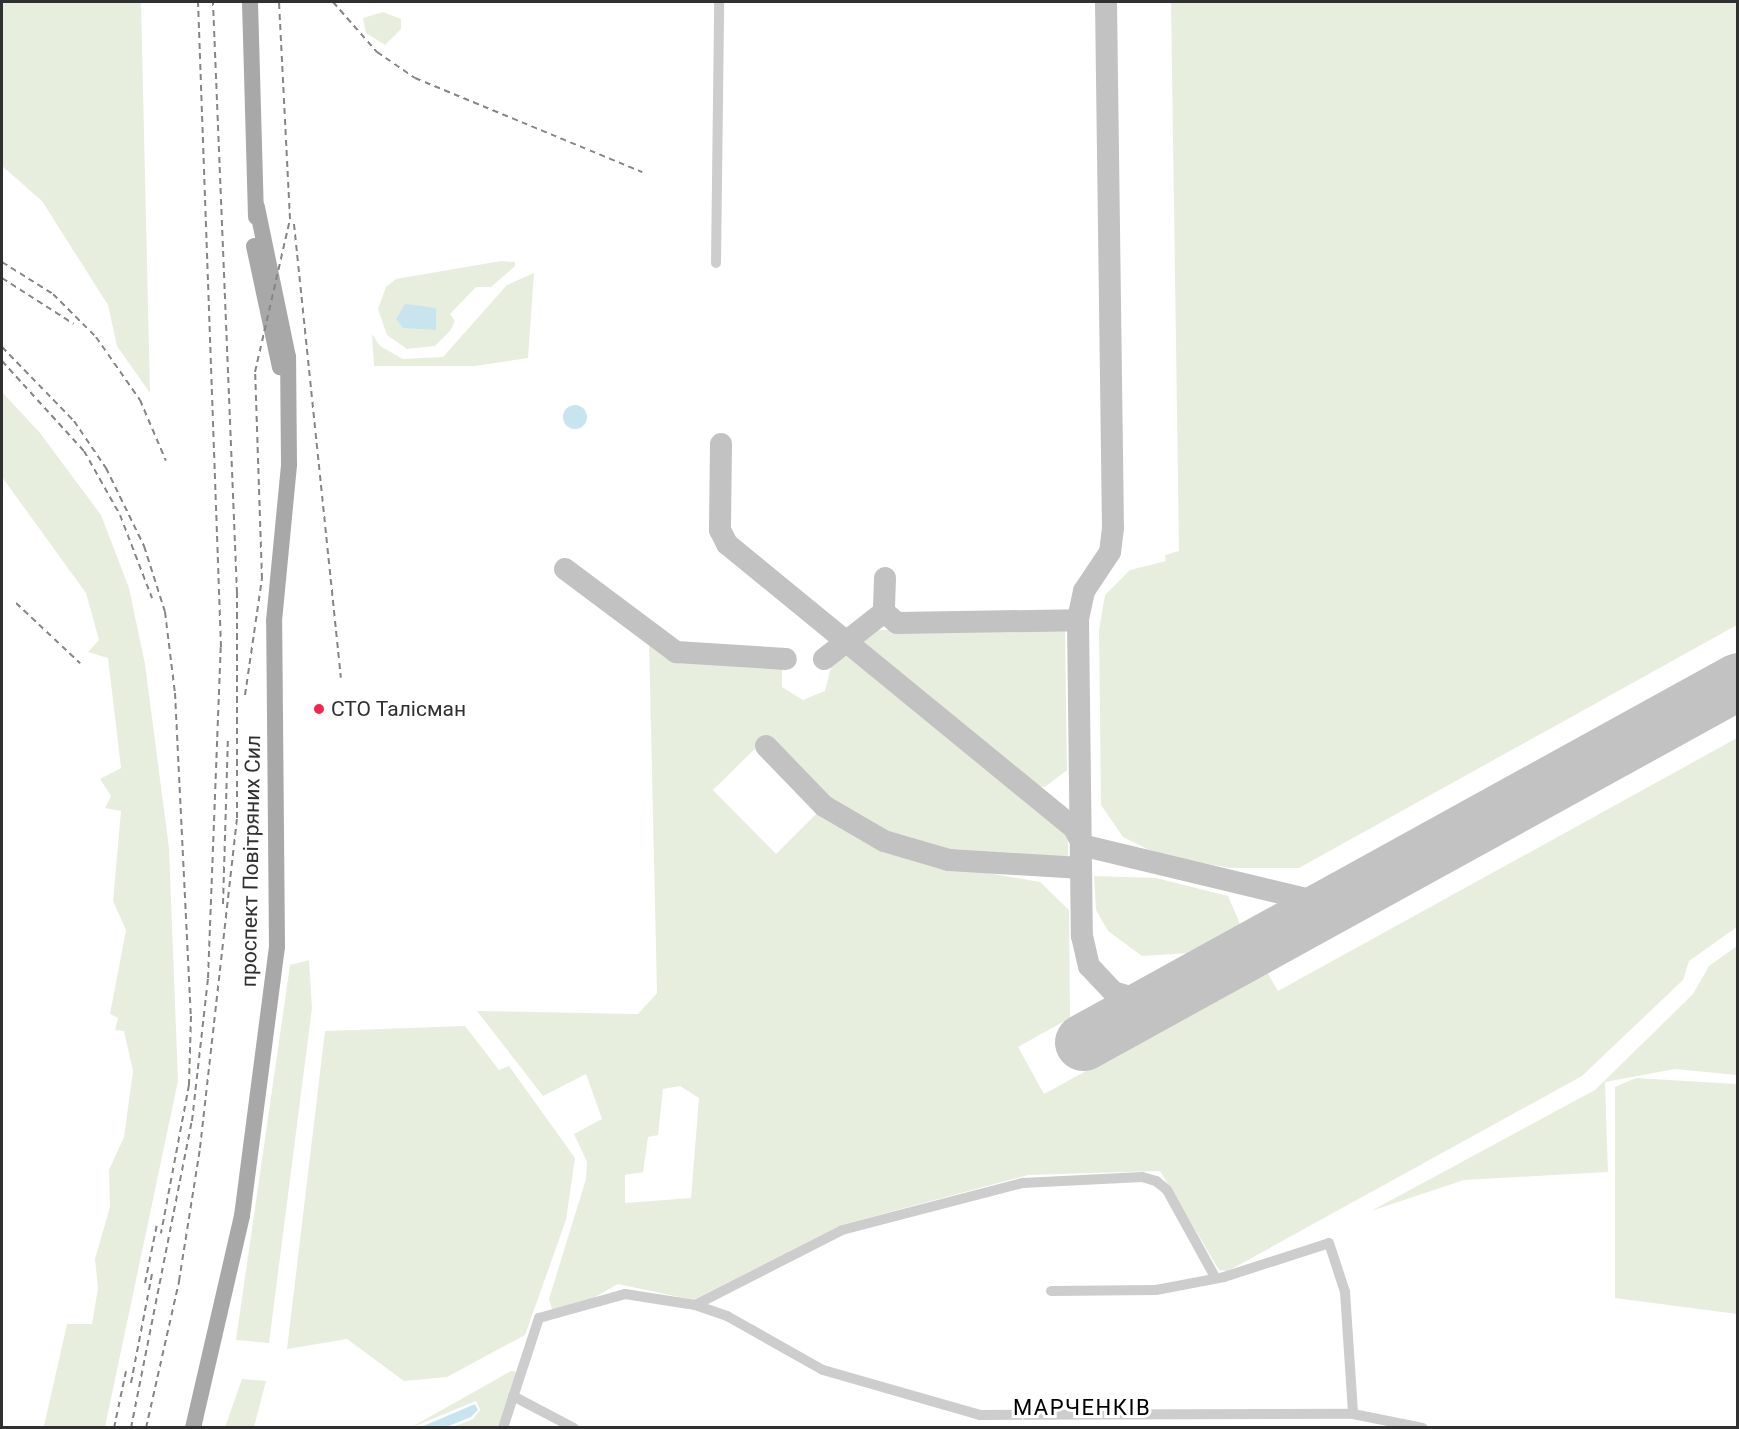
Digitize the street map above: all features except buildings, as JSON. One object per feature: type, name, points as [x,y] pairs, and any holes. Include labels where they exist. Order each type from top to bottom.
[{"type":"main road","name":"проспект Повітряних Сил","points":[[193,1428],[242,1216],[277,947],[274,621],[289,464],[288,397],[256,273],[257,207],[250,2]]},
{"type":"street","points":[[716,263],[719,2]]},
{"type":"street","points":[[695,1305],[842,1230],[1023,1183],[1142,1177],[1156,1181],[1167,1191],[1214,1275]]},
{"type":"street","points":[[1051,1291],[1156,1290],[1329,1243],[1345,1292],[1353,1414]]},
{"type":"street","points":[[503,1428],[539,1318],[617,1294],[695,1305],[727,1316],[823,1370],[980,1415],[1353,1414],[1423,1428]]},
{"type":"street","points":[[513,1396],[574,1428]]},
{"type":"street","points":[[978,1428],[980,1415]]},
{"type":"green space","points":[[2,2],[141,2],[150,393],[117,346],[108,305],[42,201],[2,166]]},
{"type":"green space","points":[[1171,2],[1737,2],[1737,625],[1299,868],[1230,868],[1159,855],[1123,837],[1101,805],[1099,630],[1105,595],[1130,570],[1166,561],[1165,555],[1179,551]]},
{"type":"green space","points":[[383,12],[401,19],[401,29],[385,45],[366,33],[363,18]]},
{"type":"green space","points":[[501,261],[515,262],[515,266],[491,287],[476,287],[450,314],[455,321],[450,331],[435,346],[407,349],[387,335],[378,309],[386,287],[396,279]]},
{"type":"green space","points":[[534,273],[528,358],[475,366],[374,366],[372,334],[380,346],[403,359],[443,357],[507,285]]},
{"type":"green space","points":[[2,392],[40,433],[101,515],[129,588],[145,664],[169,848],[178,1081],[105,1427],[44,1426],[67,1324],[92,1324],[98,1288],[95,1259],[110,1207],[109,1170],[124,1137],[133,1071],[124,1031],[115,1030],[118,1018],[110,1014],[126,930],[113,901],[121,811],[105,808],[111,796],[100,779],[121,768],[108,658],[88,652],[99,640],[86,593],[2,477]]},
{"type":"green space","points":[[1065,627],[1067,770],[1045,787],[1036,786],[859,642],[874,630]]},
{"type":"green space","points":[[649,640],[676,656],[782,664],[782,687],[803,700],[825,691],[831,667],[845,654],[1068,836],[1068,858],[983,857],[918,845],[847,812],[817,789],[768,736],[713,790],[776,854],[819,811],[855,836],[914,860],[1040,882],[1069,910],[1070,1018],[1018,1047],[1044,1094],[1267,972],[1278,991],[1737,738],[1737,927],[1689,961],[1683,980],[1582,1076],[1228,1271],[1219,1270],[1160,1171],[1028,1175],[841,1225],[693,1300],[618,1284],[579,1306],[552,1309],[549,1299],[586,1179],[587,1162],[574,1134],[602,1119],[586,1074],[543,1096],[477,1011],[638,1014],[657,993]],"holes":[[[680,1086],[699,1098],[691,1198],[625,1203],[625,1175],[643,1172],[648,1137],[658,1135],[663,1089]]]},
{"type":"green space","points":[[1094,876],[1156,878],[1228,896],[1240,924],[1188,953],[1142,956],[1108,931],[1096,910]]},
{"type":"green space","points":[[1737,946],[1737,1075],[1675,1069],[1605,1082],[1608,1172],[1464,1180],[1371,1211],[1595,1090],[1693,994],[1709,966]]},
{"type":"green space","points":[[309,960],[312,1008],[269,1343],[236,1340],[290,965]]},
{"type":"green space","points":[[465,1026],[499,1070],[509,1066],[575,1158],[566,1220],[525,1335],[447,1377],[404,1381],[347,1339],[287,1349],[325,1031]]},
{"type":"green space","points":[[1636,1078],[1737,1084],[1737,1314],[1615,1298],[1615,1087]]},
{"type":"green space","points":[[511,1371],[517,1372],[500,1427],[453,1427],[473,1419],[480,1410],[476,1401],[410,1428]]},
{"type":"green space","points":[[242,1379],[266,1381],[254,1427],[225,1427]]},
{"type":"water","points":[[405,304],[436,308],[436,330],[403,328],[396,319]]},
{"type":"water","points":[[575,405],[583,409],[587,417],[583,425],[575,429],[567,425],[563,417],[567,409]]},
{"type":"water","points":[[475,1404],[478,1410],[471,1417],[446,1427],[421,1427]]},
{"type":"taxiway","points":[[1106,2],[1113,528],[1110,552],[1084,591],[1078,620],[1082,936],[1089,966],[1113,992],[1141,1000],[1169,993]]},
{"type":"taxiway","points":[[721,444],[720,530],[727,544],[1074,828],[1081,841]]},
{"type":"taxiway","points":[[565,569],[676,652],[786,659]]},
{"type":"taxiway","points":[[885,578],[884,612],[897,623],[1078,620]]},
{"type":"taxiway","points":[[824,659],[884,612]]},
{"type":"taxiway","points":[[766,746],[824,806],[884,841],[949,860],[1081,868]]},
{"type":"taxiway","points":[[1081,845],[1331,905]]},
{"type":"runway","points":[[1083,1042],[1738,681]]},
{"type":"railway","points":[[131,1428],[192,1121],[208,978],[221,647],[198,2]]},
{"type":"railway","points":[[146,1428],[179,1281],[200,1148],[237,818],[237,593],[213,2]]},
{"type":"railway","points":[[245,695],[262,579],[255,372],[290,219],[279,2]]},
{"type":"railway","points":[[333,2],[377,52],[415,78],[642,172]]},
{"type":"railway","points":[[294,224],[341,678]]},
{"type":"railway","points":[[2,262],[53,294],[96,337],[140,400],[166,461]]},
{"type":"railway","points":[[2,278],[74,324]]},
{"type":"railway","points":[[2,347],[74,421],[106,468],[144,546],[165,612],[175,693],[191,1016],[189,1085],[161,1233]]},
{"type":"railway","points":[[2,361],[84,451],[120,515],[152,598]]},
{"type":"railway","points":[[16,603],[80,663]]},
{"type":"railway","points":[[223,904],[228,739]]},
{"type":"railway","points":[[145,1283],[157,1224]]},
{"type":"railway","points":[[131,1383],[152,1274]]},
{"type":"railway","points":[[114,1428],[126,1371]]},
{"type":"place","name":"СТО Талісман","points":[[319,709]]},
{"type":"district","name":"МАРЧЕНКІВ","points":[[1082,1408]]}]
